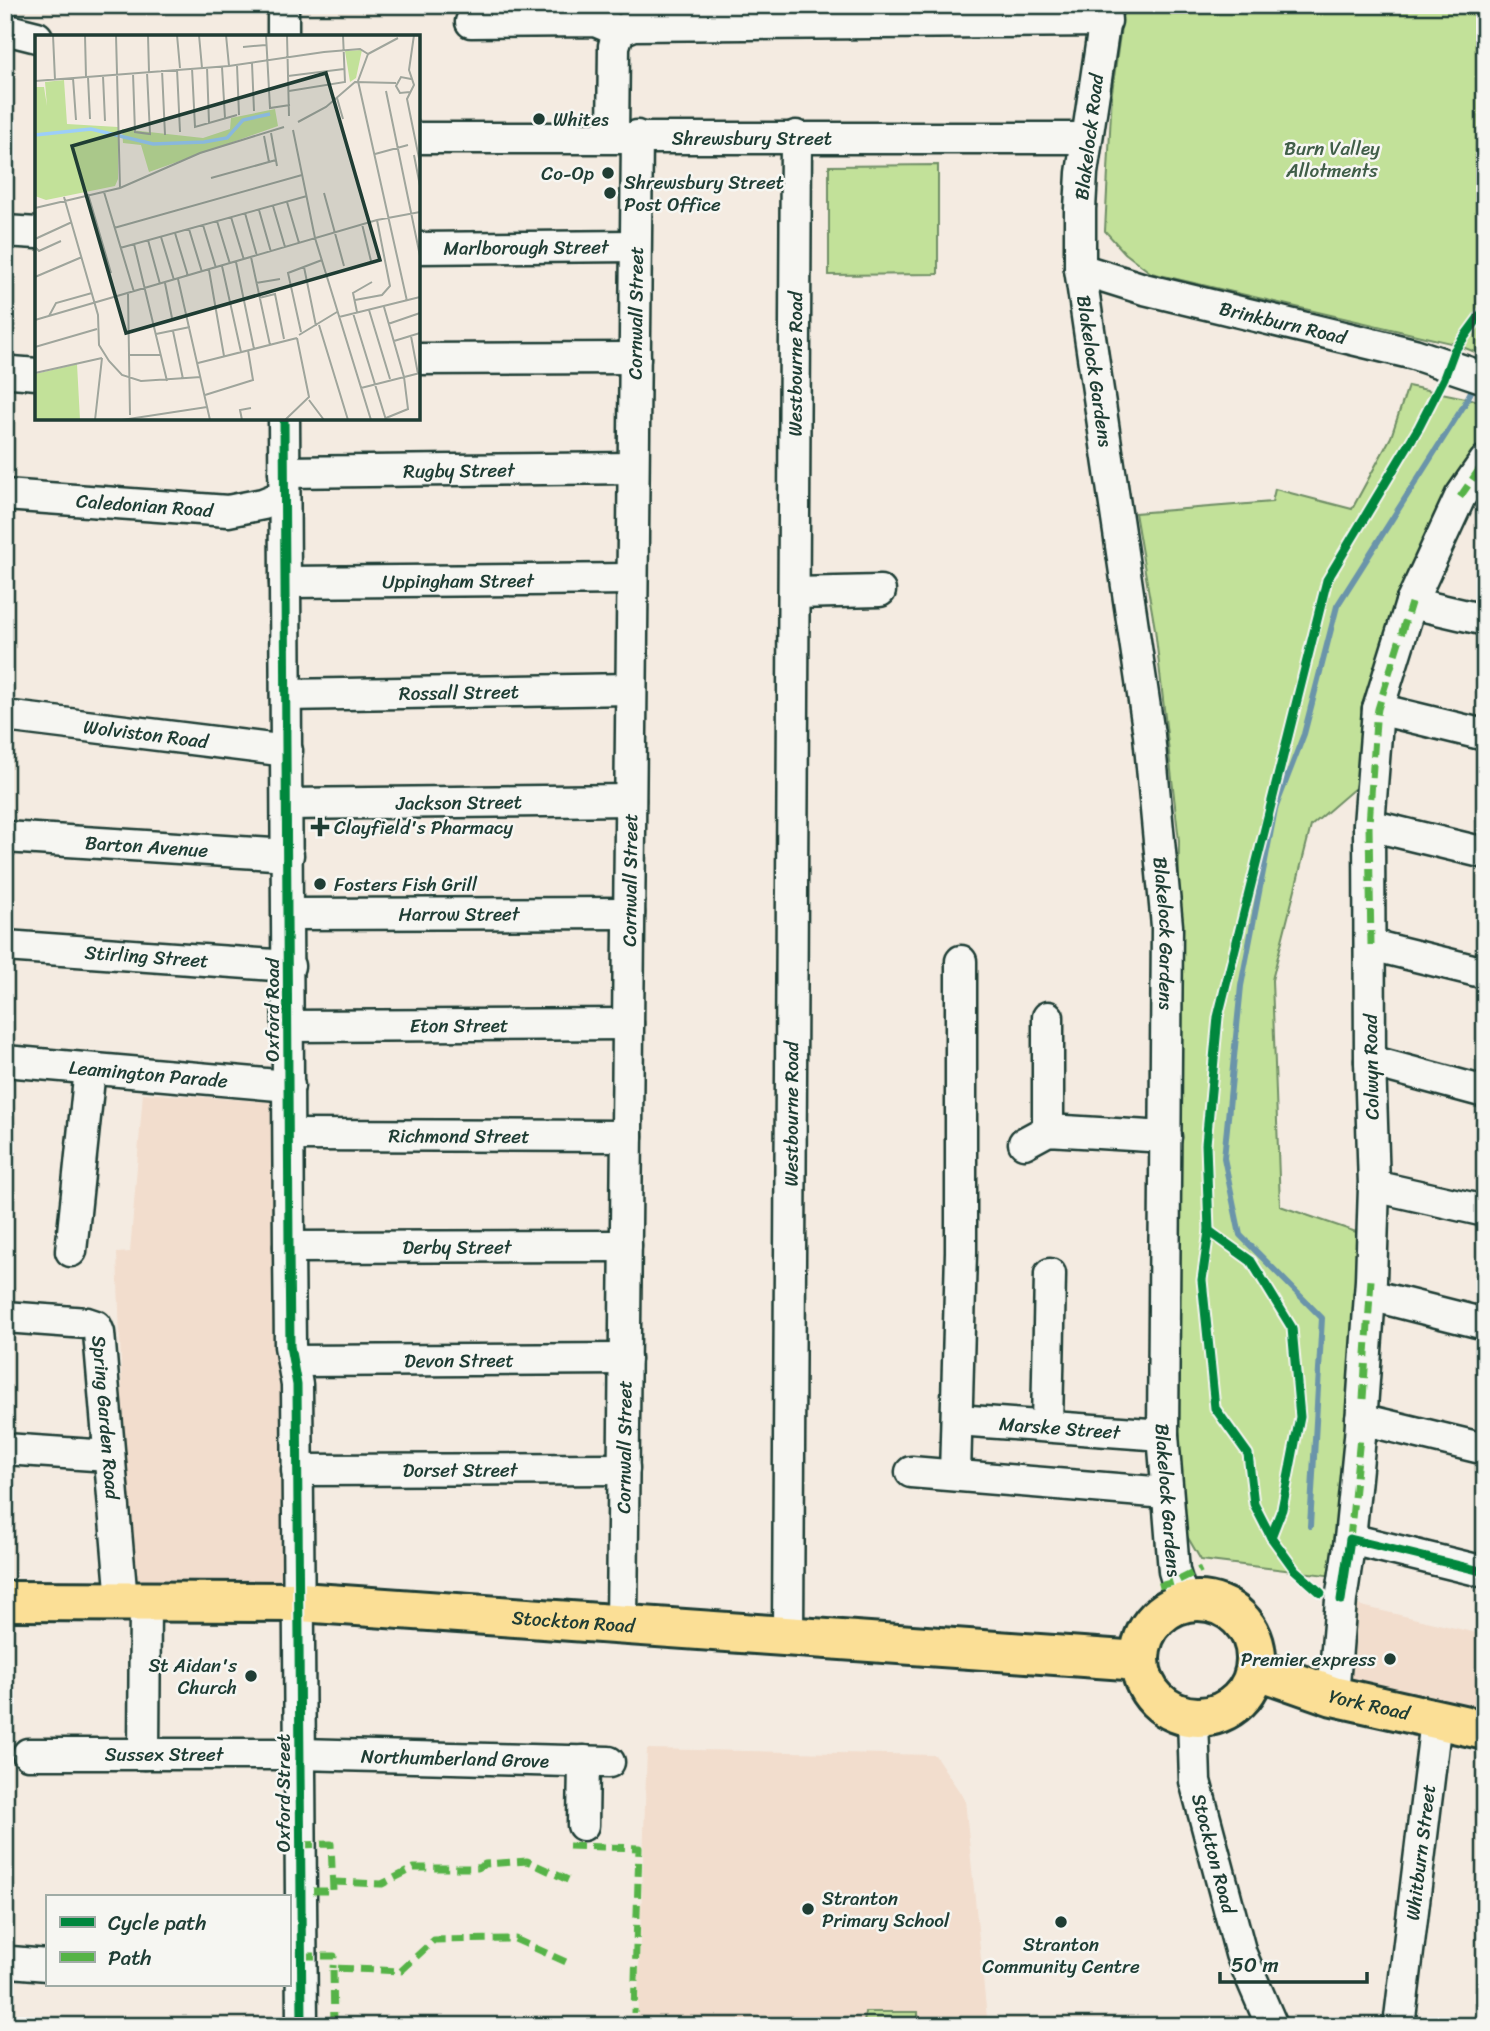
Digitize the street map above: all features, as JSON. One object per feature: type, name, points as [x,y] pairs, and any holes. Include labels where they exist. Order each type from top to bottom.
[{"type":"main road","name":"Stockton Road","points":[[5,1601],[300,1602],[1140,1661]]},
{"type":"main road","points":[[1203,1601],[1222,1606],[1238,1616],[1250,1632],[1256,1650],[1256,1669],[1241,1700],[1227,1711],[1210,1717],[1193,1718],[1177,1714],[1156,1699],[1143,1678],[1140,1661],[1147,1630],[1157,1618],[1170,1608],[1203,1601]]},
{"type":"main road","name":"York Road","points":[[1256,1669],[1334,1696],[1485,1730]]},
{"type":"street","points":[[283,5],[283,35]]},
{"type":"street","points":[[471,22],[595,21],[620,31],[634,25],[1107,13]]},
{"type":"street","name":"Blakelock Road","points":[[1080,269],[1080,209],[1086,138],[1107,13]]},
{"type":"street","points":[[5,29],[35,36]]},
{"type":"street","name":"Cornwall Street","points":[[620,31],[614,46],[635,246],[622,1624]]},
{"type":"street","name":"Westbourne Road","points":[[788,1636],[796,136]]},
{"type":"street","name":"Shrewsbury Street","points":[[420,138],[1086,138]]},
{"type":"street","points":[[5,231],[35,233]]},
{"type":"street","name":"Marlborough Street","points":[[420,248],[635,246]]},
{"type":"street","name":"Brinkburn Road","points":[[1080,269],[1144,289],[1414,354],[1485,378]]},
{"type":"street","name":"Blakelock Gardens","points":[[1080,269],[1141,681],[1167,926],[1163,1435],[1174,1571],[1184,1603]]},
{"type":"street","points":[[420,359],[635,358]]},
{"type":"street","name":"Oxford Road","points":[[284,420],[290,1346],[297,1385],[300,1602]]},
{"type":"street","name":"Colwyn Road","points":[[1334,1696],[1341,1600],[1350,1539],[1361,1419],[1370,1288],[1374,1186],[1370,1060],[1369,825],[1378,709],[1411,603],[1472,500],[1485,461]]},
{"type":"street","name":"Rugby Street","points":[[284,484],[633,468]]},
{"type":"street","name":"Caledonian Road","points":[[5,495],[228,511],[263,504],[284,484]]},
{"type":"street","name":"Uppingham Street","points":[[285,582],[632,579]]},
{"type":"street","points":[[794,593],[880,591]]},
{"type":"street","points":[[1411,603],[1485,620]]},
{"type":"street","name":"Rossall Street","points":[[286,695],[631,689]]},
{"type":"street","points":[[1378,709],[1485,735]]},
{"type":"street","name":"Wolviston Road","points":[[5,716],[287,751]]},
{"type":"street","name":"Jackson Street","points":[[287,804],[630,800]]},
{"type":"street","points":[[1369,825],[1485,853]]},
{"type":"street","name":"Barton Avenue","points":[[5,836],[288,855]]},
{"type":"street","name":"Harrow Street","points":[[289,914],[629,913]]},
{"type":"street","name":"Stirling Street","points":[[5,946],[289,967]]},
{"type":"street","points":[[1371,946],[1485,973]]},
{"type":"street","points":[[955,1475],[961,1252],[961,961]]},
{"type":"street","points":[[1048,1017],[1036,1136],[1166,1136]]},
{"type":"street","name":"Eton Street","points":[[289,1026],[628,1024]]},
{"type":"street","points":[[1370,1060],[1485,1092]]},
{"type":"street","name":"Leamington Parade","points":[[5,1061],[289,1086]]},
{"type":"street","points":[[71,1251],[90,1069]]},
{"type":"street","name":"Richmond Street","points":[[289,1135],[627,1136]]},
{"type":"street","points":[[1374,1186],[1485,1211]]},
{"type":"street","name":"Derby Street","points":[[289,1247],[626,1246]]},
{"type":"street","points":[[1047,1426],[1050,1274]]},
{"type":"street","points":[[1370,1288],[1485,1324]]},
{"type":"street","name":"Spring Garden Road","points":[[5,1317],[87,1323],[96,1326],[99,1333],[109,1456],[133,1601],[144,1754]]},
{"type":"street","name":"Devon Street","points":[[293,1361],[625,1359]]},
{"type":"street","points":[[1361,1419],[1485,1449]]},
{"type":"street","name":"Marske Street","points":[[957,1420],[1163,1435]]},
{"type":"street","points":[[5,1449],[109,1456]]},
{"type":"street","name":"Dorset Street","points":[[297,1470],[624,1469]]},
{"type":"street","points":[[911,1472],[1166,1493]]},
{"type":"street","points":[[1350,1539],[1485,1572]]},
{"type":"street","name":"Oxford Street","points":[[300,1602],[295,1972],[302,2026]]},
{"type":"street","name":"Stockton Road","points":[[1193,1718],[1195,1781],[1241,1954],[1272,2026]]},
{"type":"street","name":"Whitburn Street","points":[[1399,2026],[1436,1720]]},
{"type":"street","name":"Sussex Street","points":[[28,1754],[300,1754]]},
{"type":"street","name":"Northumberland Grove","points":[[300,1754],[597,1762],[583,1825]]},
{"type":"street","points":[[10,1962],[46,1965]]},
{"type":"shaded area","points":[[143,1093],[276,1102],[289,1597],[129,1594],[117,1253],[130,1252]]},
{"type":"shaded area","points":[[1353,1604],[1485,1635],[1485,1716],[1348,1683]]},
{"type":"shaded area","name":"Stranton Primary School","points":[[647,1749],[935,1755],[965,1800],[987,2018],[1025,2018],[1026,2026],[637,2026]]},
{"type":"green space","name":"Burn Valley Allotments","points":[[1124,5],[1485,5],[1485,356],[1455,344],[1151,273],[1125,253],[1105,231],[1112,92]]},
{"type":"green space","points":[[938,165],[938,274],[829,275],[829,166]]},
{"type":"green space","points":[[1408,386],[1485,402],[1485,448],[1402,598],[1355,788],[1311,826],[1272,980],[1280,1206],[1362,1234],[1334,1576],[1201,1560],[1177,1519],[1175,1187],[1179,841],[1155,629],[1135,513],[1272,502],[1275,489],[1352,509],[1391,437]]},
{"type":"green space","points":[[865,2012],[918,2012],[918,2026],[864,2026]]},
{"type":"waterway","points":[[1310,1526],[1322,1318],[1240,1235],[1224,1158],[1241,986],[1275,809],[1304,734],[1337,606],[1463,407],[1476,382]]},
{"type":"marked path","points":[[1460,497],[1485,461]]},
{"type":"marked path","points":[[1371,945],[1369,825],[1376,721],[1411,603]]},
{"type":"marked path","points":[[1363,1399],[1371,1280]]},
{"type":"marked path","points":[[1350,1539],[1360,1437]]},
{"type":"marked path","points":[[1159,1586],[1177,1581],[1201,1569]]},
{"type":"marked path","points":[[300,1845],[331,1844],[333,1891],[301,1891]]},
{"type":"marked path","points":[[569,1846],[639,1848],[634,2013]]},
{"type":"marked path","points":[[333,1882],[382,1884],[414,1868],[478,1868],[485,1864],[527,1861],[568,1880]]},
{"type":"marked path","points":[[334,2026],[333,1968],[401,1971],[434,1940],[515,1939],[566,1962]]},
{"type":"marked path","points":[[301,1956],[334,1956],[333,1968]]},
{"type":"cycle path","points":[[1321,1593],[1295,1570],[1271,1537],[1254,1504],[1248,1454],[1215,1408],[1202,1280],[1209,1231],[1206,1144],[1218,1017],[1327,580],[1419,427],[1444,378],[1454,351],[1485,309]]},
{"type":"cycle path","points":[[284,420],[290,1346],[297,1385],[302,2026]]},
{"type":"cycle path","points":[[1209,1231],[1251,1261],[1292,1328],[1300,1417],[1282,1509],[1271,1537]]},
{"type":"cycle path","points":[[1341,1600],[1350,1539],[1485,1572]]},
{"type":"place","name":"Whites","points":[[539,119]]},
{"type":"place","name":"Co-Op","points":[[608,173]]},
{"type":"place","name":"Shrewsbury Street Post Office","points":[[610,193]]},
{"type":"place","name":"Clayfield's Pharmacy","points":[[320,827]]},
{"type":"place","name":"Fosters Fish Grill","points":[[320,884]]},
{"type":"place","name":"Premier express","points":[[1390,1659]]},
{"type":"place","name":"St Aidan's Church","points":[[251,1676]]},
{"type":"place","name":"Stranton Primary School","points":[[808,1909]]},
{"type":"place","name":"Stranton Community Centre","points":[[1061,1922]]}]
